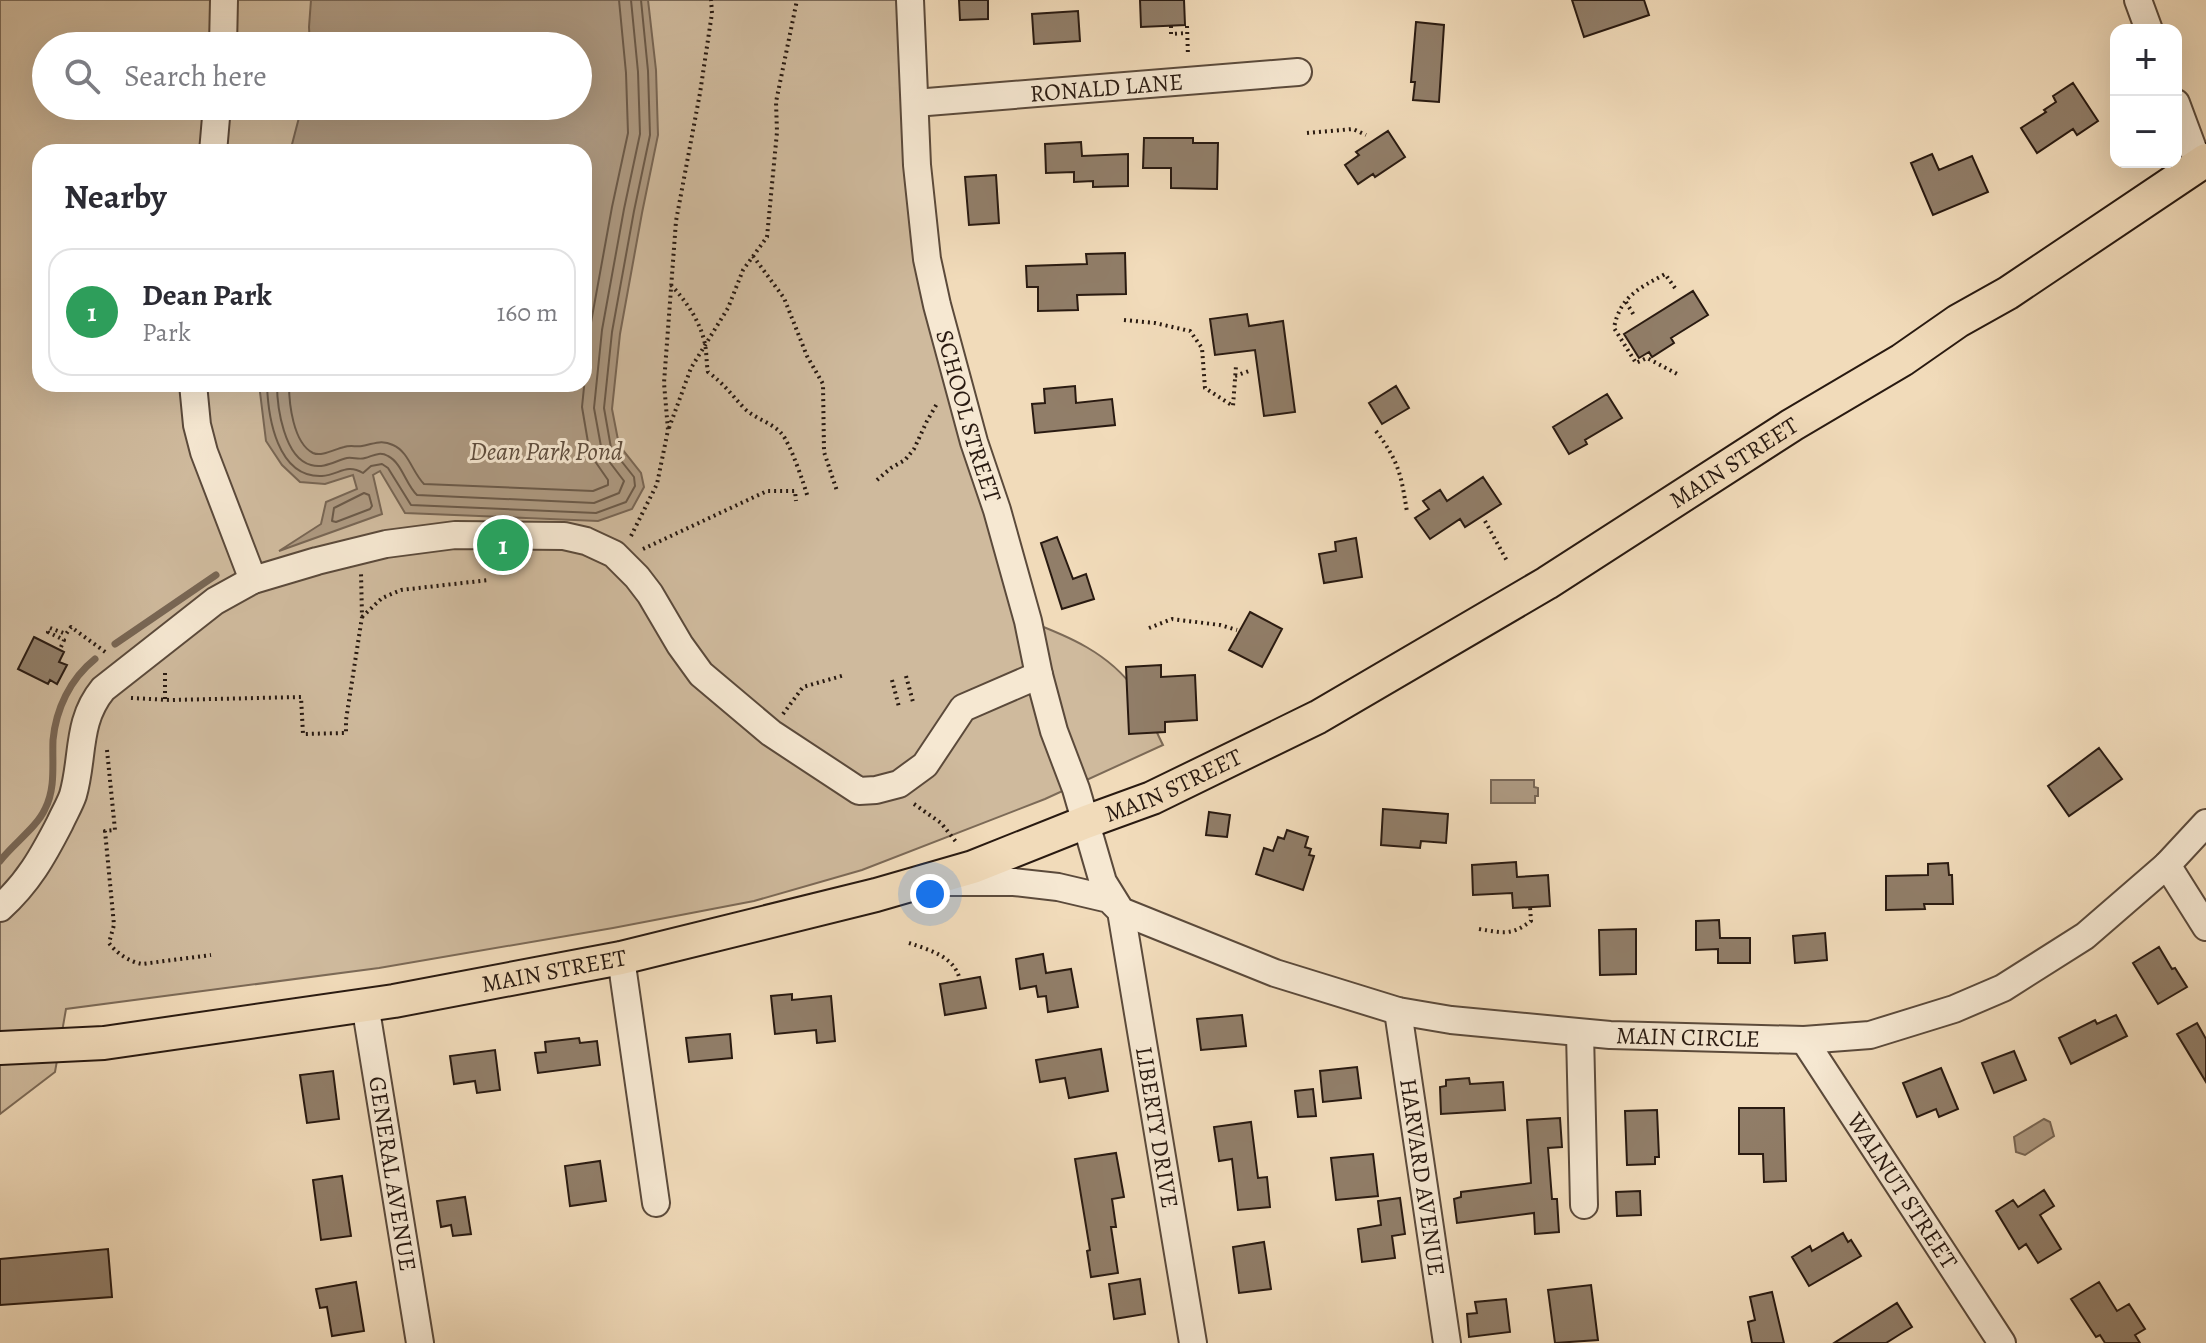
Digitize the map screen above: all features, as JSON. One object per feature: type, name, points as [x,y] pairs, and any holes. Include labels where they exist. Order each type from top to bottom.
[{"type":"main road","name":"MAIN STREET","points":[[0,1048],[104,1043],[492,984],[621,958],[973,867],[1172,789],[1318,717],[1542,585],[1792,425],[2008,293],[2202,162]]},
{"type":"street","points":[[223,32],[224,0]]},
{"type":"street","name":"SCHOOL STREET","points":[[910,0],[917,165],[927,259],[957,376],[1024,608],[1054,731],[1086,822]]},
{"type":"street","points":[[2138,0],[2147,24]]},
{"type":"street","name":"RONALD LANE","points":[[915,103],[1298,72]]},
{"type":"street","points":[[2182,117],[2202,162]]},
{"type":"street","points":[[214,144],[216,120]]},
{"type":"street","points":[[194,392],[204,452],[253,580]]},
{"type":"street","points":[[0,908],[21,890],[47,848],[73,796],[83,732],[92,703],[103,689],[215,601],[253,580],[386,544],[455,535],[538,534],[586,541],[614,554],[650,594],[701,674],[771,733],[859,791],[899,784],[925,765],[963,708],[1039,675]]},
{"type":"street","points":[[1086,822],[1103,882],[1121,911]]},
{"type":"street","name":"MAIN CIRCLE","points":[[912,884],[972,881],[1050,886],[1109,899],[1121,911],[1275,973],[1398,1011],[1451,1020],[1580,1033],[1804,1040],[1870,1035],[1954,1009],[2003,988],[2085,936],[2167,865],[2206,823]]},
{"type":"street","points":[[2167,865],[2206,927]]},
{"type":"street","name":"LIBERTY DRIVE","points":[[1121,911],[1193,1343]]},
{"type":"street","points":[[621,958],[656,1203]]},
{"type":"street","name":"GENERAL AVENUE","points":[[365,1004],[420,1343]]},
{"type":"street","name":"HARVARD AVENUE","points":[[1398,1011],[1447,1343]]},
{"type":"street","points":[[1580,1033],[1584,1205]]},
{"type":"street","name":"WALNUT STREET","points":[[1804,1040],[2002,1343]]},
{"type":"path","points":[[668,430],[664,383],[676,221],[700,93],[712,13],[711,0]]},
{"type":"path","points":[[619,560],[657,484],[668,430],[691,368],[728,308],[743,270],[767,237],[777,132],[776,102],[797,0]]},
{"type":"path","points":[[1171,26],[1171,34],[1187,33]]},
{"type":"path","points":[[1187,26],[1188,60],[1199,59]]},
{"type":"path","points":[[1307,133],[1353,129],[1366,135]]},
{"type":"path","points":[[753,256],[784,298],[807,356],[823,384],[824,452],[837,491]]},
{"type":"path","points":[[1675,288],[1665,274],[1631,293],[1616,316],[1614,328],[1636,363],[1647,358],[1679,375]]},
{"type":"path","points":[[671,285],[693,315],[705,344],[708,372],[755,417],[784,435],[808,498]]},
{"type":"path","points":[[1626,302],[1635,317]]},
{"type":"path","points":[[1124,320],[1190,331],[1202,348],[1205,388],[1233,406],[1236,366]]},
{"type":"path","points":[[1235,376],[1249,371]]},
{"type":"path","points":[[877,480],[905,460],[914,449],[932,411],[957,376]]},
{"type":"path","points":[[1376,431],[1393,454],[1407,512]]},
{"type":"path","points":[[619,560],[767,491],[795,491],[796,501]]},
{"type":"path","points":[[1485,521],[1507,561]]},
{"type":"path","points":[[124,699],[301,697],[303,734],[346,733],[362,617],[360,550]]},
{"type":"path","points":[[362,617],[382,598],[401,590],[489,580]]},
{"type":"path","points":[[1149,628],[1172,619],[1237,630]]},
{"type":"path","points":[[61,647],[64,640],[48,632],[50,628],[66,634],[71,627],[128,670]]},
{"type":"path","points":[[165,670],[165,700]]},
{"type":"path","points":[[771,733],[803,687],[845,675]]},
{"type":"path","points":[[906,676],[913,702]]},
{"type":"path","points":[[892,680],[899,707]]},
{"type":"path","points":[[106,737],[115,830],[105,831],[114,925],[109,943],[133,963],[211,955]]},
{"type":"path","points":[[883,788],[941,823],[973,867]]},
{"type":"path","points":[[1479,929],[1516,932],[1531,921],[1530,907]]},
{"type":"path","points":[[909,943],[933,951],[950,962],[958,970],[960,981]]},
{"type":"shaded area","points":[[0,0],[904,0],[908,159],[1028,621],[1087,647],[1125,677],[1147,710],[1163,745],[1045,799],[862,870],[754,901],[379,968],[66,1009],[55,1072],[0,1114]]},
{"type":"water","name":"Dean Park Pond","points":[[311,0],[648,0],[656,70],[658,135],[620,334],[612,409],[619,445],[641,473],[644,487],[632,509],[598,521],[405,513],[380,471],[373,475],[382,514],[279,551],[321,524],[326,502],[357,489],[353,475],[325,484],[300,482],[282,465],[266,441],[260,392],[592,392],[592,144],[292,144],[298,120],[592,120],[592,32],[309,32]]},
{"type":"water","points":[[1491,780],[1534,780],[1534,787],[1538,788],[1535,803],[1491,803]]},
{"type":"water","points":[[2044,1119],[2050,1122],[2054,1136],[2025,1155],[2016,1152],[2014,1137]]},
{"type":"building","points":[[959,0],[988,0],[988,19],[960,20]]},
{"type":"building","points":[[1140,0],[1184,0],[1185,25],[1141,27]]},
{"type":"building","points":[[1572,0],[1644,0],[1649,15],[1584,37]]},
{"type":"building","points":[[1078,11],[1080,41],[1034,44],[1032,14]]},
{"type":"building","points":[[1416,22],[1444,25],[1439,102],[1413,100],[1415,82],[1411,82]]},
{"type":"building","points":[[2073,83],[2098,121],[2077,135],[2073,129],[2037,153],[2021,128],[2046,112],[2044,110],[2056,102],[2053,96]]},
{"type":"building","points":[[1388,131],[1405,157],[1358,184],[1345,165],[1359,155],[1356,152]]},
{"type":"building","points":[[1144,138],[1193,138],[1193,143],[1218,143],[1217,189],[1171,188],[1171,168],[1143,168]]},
{"type":"building","points":[[1081,142],[1082,156],[1128,154],[1128,186],[1093,187],[1093,181],[1074,182],[1074,172],[1046,173],[1045,144]]},
{"type":"building","points":[[1932,154],[1939,170],[1972,156],[1988,192],[1933,215],[1911,163]]},
{"type":"building","points":[[996,175],[999,223],[969,225],[965,177]]},
{"type":"building","points":[[1125,253],[1126,294],[1077,295],[1078,310],[1038,311],[1038,287],[1027,287],[1026,266],[1087,264],[1086,254]]},
{"type":"building","points":[[1693,291],[1708,315],[1671,338],[1674,343],[1652,357],[1649,352],[1639,358],[1624,334]]},
{"type":"building","points":[[1247,314],[1249,326],[1283,321],[1295,412],[1264,416],[1255,350],[1215,355],[1210,319]]},
{"type":"building","points":[[1075,386],[1076,403],[1112,399],[1115,425],[1035,433],[1032,404],[1045,403],[1044,389]]},
{"type":"building","points":[[1396,386],[1409,408],[1382,424],[1369,403]]},
{"type":"building","points":[[1607,394],[1622,418],[1585,440],[1587,444],[1569,454],[1553,427]]},
{"type":"building","points":[[1483,477],[1501,504],[1465,527],[1460,519],[1430,539],[1415,518],[1429,509],[1423,501],[1440,490],[1447,501]]},
{"type":"building","points":[[1057,537],[1073,579],[1086,574],[1094,599],[1062,609],[1041,543]]},
{"type":"building","points":[[1356,538],[1362,577],[1324,583],[1319,554],[1336,551],[1335,542]]},
{"type":"building","points":[[1250,612],[1282,629],[1262,667],[1229,650]]},
{"type":"building","points":[[34,637],[64,652],[59,662],[67,665],[57,684],[50,680],[48,684],[18,669]]},
{"type":"building","points":[[1161,665],[1161,677],[1195,675],[1197,720],[1165,722],[1165,732],[1129,734],[1126,667]]},
{"type":"building","points":[[2099,748],[2122,779],[2069,816],[2048,786]]},
{"type":"building","points":[[1383,809],[1448,814],[1446,843],[1421,841],[1420,848],[1381,845]]},
{"type":"building","points":[[1209,812],[1230,815],[1227,837],[1206,835]]},
{"type":"building","points":[[1287,830],[1308,837],[1305,847],[1311,849],[1309,855],[1314,856],[1303,890],[1256,874],[1264,848],[1273,851],[1278,837],[1284,839]]},
{"type":"building","points":[[1516,862],[1517,877],[1548,875],[1550,906],[1513,908],[1512,893],[1473,895],[1472,865]]},
{"type":"building","points":[[1948,863],[1949,875],[1952,875],[1953,904],[1924,904],[1925,909],[1886,910],[1886,876],[1928,875],[1928,864]]},
{"type":"building","points":[[1719,920],[1720,938],[1750,938],[1750,963],[1718,963],[1718,949],[1696,950],[1696,921]]},
{"type":"building","points":[[1636,929],[1636,974],[1600,975],[1599,930]]},
{"type":"building","points":[[1825,933],[1827,960],[1795,963],[1793,936]]},
{"type":"building","points":[[2159,947],[2187,987],[2158,1004],[2133,963]]},
{"type":"building","points":[[1043,954],[1046,973],[1071,969],[1078,1007],[1048,1012],[1046,996],[1038,997],[1036,986],[1020,989],[1016,959]]},
{"type":"building","points":[[980,977],[986,1008],[945,1015],[940,984]]},
{"type":"building","points":[[792,994],[792,1000],[831,996],[835,1041],[817,1043],[816,1030],[775,1034],[771,996]]},
{"type":"building","points":[[1242,1015],[1246,1046],[1201,1050],[1197,1019]]},
{"type":"building","points":[[2116,1015],[2127,1036],[2071,1064],[2059,1038],[2095,1020],[2097,1024]]},
{"type":"building","points":[[2197,1023],[2206,1039],[2206,1082],[2177,1034]]},
{"type":"building","points":[[730,1034],[732,1058],[689,1062],[686,1038]]},
{"type":"building","points":[[579,1038],[580,1043],[597,1041],[600,1065],[538,1073],[535,1053],[546,1052],[545,1042]]},
{"type":"building","points":[[1101,1049],[1108,1091],[1069,1098],[1065,1078],[1040,1082],[1036,1060]]},
{"type":"building","points":[[495,1050],[500,1090],[477,1093],[475,1081],[454,1084],[450,1056]]},
{"type":"building","points":[[2014,1051],[2026,1080],[1994,1093],[1982,1063]]},
{"type":"building","points":[[1357,1067],[1361,1098],[1323,1102],[1320,1071]]},
{"type":"building","points":[[1941,1068],[1958,1109],[1939,1117],[1936,1109],[1917,1117],[1903,1083]]},
{"type":"building","points":[[333,1071],[339,1119],[307,1123],[300,1075]]},
{"type":"building","points":[[1469,1078],[1470,1084],[1503,1082],[1505,1110],[1441,1114],[1440,1087],[1446,1086],[1446,1080]]},
{"type":"building","points":[[1313,1089],[1316,1116],[1298,1117],[1295,1091]]},
{"type":"building","points":[[1739,1108],[1784,1108],[1786,1181],[1764,1182],[1763,1154],[1739,1154]]},
{"type":"building","points":[[1657,1110],[1659,1157],[1655,1157],[1655,1164],[1627,1165],[1625,1111]]},
{"type":"building","points":[[1560,1118],[1562,1147],[1548,1148],[1552,1199],[1557,1199],[1559,1232],[1535,1234],[1534,1213],[1457,1223],[1454,1199],[1461,1197],[1461,1192],[1531,1183],[1527,1120]]},
{"type":"building","points":[[1251,1122],[1258,1178],[1267,1177],[1270,1207],[1238,1210],[1232,1159],[1219,1161],[1214,1127]]},
{"type":"building","points":[[1116,1153],[1124,1197],[1112,1199],[1116,1227],[1111,1227],[1118,1273],[1091,1277],[1087,1251],[1090,1250],[1075,1159]]},
{"type":"building","points":[[1373,1154],[1378,1196],[1336,1200],[1331,1158]]},
{"type":"building","points":[[600,1161],[606,1201],[570,1206],[565,1166]]},
{"type":"building","points":[[342,1176],[351,1236],[321,1240],[313,1180]]},
{"type":"building","points":[[2044,1190],[2054,1206],[2040,1215],[2061,1249],[2038,1263],[2026,1244],[2019,1249],[1996,1211],[2013,1200],[2018,1207]]},
{"type":"building","points":[[1640,1191],[1641,1215],[1617,1216],[1616,1192]]},
{"type":"building","points":[[465,1197],[471,1234],[453,1236],[451,1225],[441,1227],[437,1201]]},
{"type":"building","points":[[1400,1198],[1405,1234],[1392,1236],[1395,1258],[1362,1262],[1358,1229],[1381,1225],[1378,1201]]},
{"type":"building","points":[[1843,1233],[1861,1256],[1809,1286],[1792,1257],[1810,1246],[1812,1251]]},
{"type":"building","points":[[1264,1242],[1271,1289],[1239,1293],[1233,1247]]},
{"type":"building","points":[[108,1249],[112,1297],[0,1305],[0,1259]]},
{"type":"building","points":[[1140,1279],[1145,1314],[1114,1319],[1109,1284]]},
{"type":"building","points":[[356,1282],[364,1331],[332,1336],[327,1307],[320,1308],[316,1289]]},
{"type":"building","points":[[2099,1282],[2117,1311],[2129,1304],[2145,1329],[2135,1335],[2140,1343],[2105,1343],[2100,1335],[2096,1337],[2071,1299]]},
{"type":"building","points":[[1591,1285],[1598,1340],[1555,1343],[1548,1290]]},
{"type":"building","points":[[1772,1292],[1784,1343],[1752,1343],[1748,1322],[1755,1320],[1750,1297]]},
{"type":"building","points":[[1506,1299],[1510,1332],[1469,1337],[1467,1314],[1477,1313],[1475,1302]]},
{"type":"building","points":[[1897,1303],[1912,1327],[1886,1343],[1834,1343]]},
{"type":"waterway","points":[[115,644],[216,575]]},
{"type":"waterway","points":[[0,861],[45,809],[52,784],[57,717],[72,685],[95,659]]},
{"type":"place","name":"Dean Park","points":[[503,545]]}]
